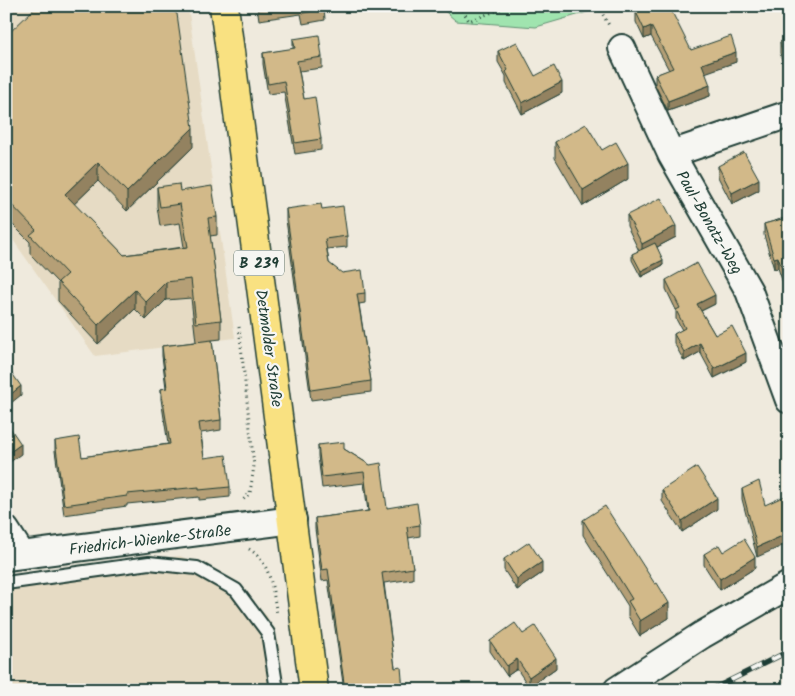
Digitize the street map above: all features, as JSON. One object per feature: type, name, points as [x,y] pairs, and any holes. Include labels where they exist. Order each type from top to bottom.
[{"type":"main road","name":"Detmolder Straße","points":[[224,6],[314,690]]},
{"type":"street","name":"Paul-Bonatz-Weg","points":[[622,48],[671,154],[750,291],[789,400]]},
{"type":"street","points":[[671,154],[789,114]]},
{"type":"street","name":"Friedrich-Wienke-Straße","points":[[14,556],[293,520]]},
{"type":"street","points":[[6,530],[14,556]]},
{"type":"street","points":[[617,690],[702,635],[789,584]]},
{"type":"lane","points":[[6,583],[149,563],[197,568],[236,590],[268,634],[277,690]]},
{"type":"path","points":[[460,6],[470,21],[509,6]]},
{"type":"path","points":[[239,322],[254,466],[250,493],[236,508],[244,547],[257,554],[269,572],[278,622]]},
{"type":"shaded area","points":[[6,6],[188,6],[235,338],[95,356],[6,230]]},
{"type":"shaded area","points":[[180,556],[222,573],[267,616],[279,643],[284,690],[6,690],[6,579]]},
{"type":"green space","points":[[439,6],[608,6],[536,27],[456,21]]},
{"type":"building","points":[[37,6],[166,6],[177,14],[193,128],[127,192],[98,162],[65,194],[124,255],[188,247],[180,204],[160,207],[157,187],[179,184],[180,191],[212,186],[217,217],[208,218],[221,320],[196,323],[191,279],[166,282],[146,302],[135,290],[98,325],[58,282],[67,274],[30,235],[36,230],[6,199],[6,36]]},
{"type":"building","points":[[259,6],[278,6],[259,9]]},
{"type":"building","points":[[302,6],[324,6],[325,9],[303,13]]},
{"type":"building","points":[[647,6],[669,6],[691,50],[731,36],[736,52],[702,64],[710,85],[668,101],[655,75],[673,68],[651,26],[644,29],[636,12]]},
{"type":"building","points":[[319,35],[322,57],[297,61],[304,99],[315,97],[321,139],[295,143],[284,81],[268,84],[263,53],[295,48],[293,39]]},
{"type":"building","points":[[789,39],[789,73],[780,42]]},
{"type":"building","points":[[517,42],[535,76],[554,66],[562,82],[522,103],[506,72],[508,70],[498,51]]},
{"type":"building","points":[[586,124],[602,150],[616,142],[628,163],[583,190],[555,142]]},
{"type":"building","points":[[744,152],[759,179],[732,193],[718,166]]},
{"type":"building","points":[[661,198],[676,226],[642,244],[627,215]]},
{"type":"building","points":[[321,204],[322,209],[343,206],[347,236],[325,239],[329,263],[342,273],[362,270],[365,293],[357,294],[371,381],[311,390],[286,209]]},
{"type":"building","points":[[789,217],[789,290],[778,257],[774,258],[764,224]]},
{"type":"building","points":[[655,243],[663,260],[641,271],[632,254]]},
{"type":"building","points":[[697,263],[715,295],[697,304],[715,335],[732,326],[746,353],[714,369],[700,343],[684,352],[674,334],[685,328],[676,310],[680,308],[666,280]]},
{"type":"building","points":[[212,340],[221,420],[199,423],[204,458],[226,455],[230,487],[199,490],[199,487],[127,494],[127,496],[64,505],[55,441],[79,437],[82,457],[170,444],[161,389],[167,388],[162,346]]},
{"type":"building","points":[[6,365],[21,386],[6,398]]},
{"type":"building","points":[[6,422],[21,444],[6,455]]},
{"type":"building","points":[[344,442],[344,449],[370,465],[381,463],[387,508],[417,503],[420,525],[407,527],[413,568],[382,573],[395,668],[401,667],[403,690],[345,690],[328,569],[322,570],[315,518],[369,511],[364,472],[322,477],[318,445]]},
{"type":"building","points":[[697,467],[717,498],[682,521],[662,490]]},
{"type":"building","points":[[759,481],[765,505],[789,494],[789,533],[757,547],[742,489]]},
{"type":"building","points":[[605,506],[669,603],[640,621],[628,601],[632,599],[583,520]]},
{"type":"building","points":[[744,539],[755,557],[720,579],[704,554],[719,545],[723,552]]},
{"type":"building","points":[[529,542],[542,562],[517,579],[504,559]]},
{"type":"building","points":[[515,623],[523,634],[535,626],[556,658],[529,677],[517,659],[507,666],[490,641]]},
{"type":"railway","points":[[711,690],[789,651]]}]
